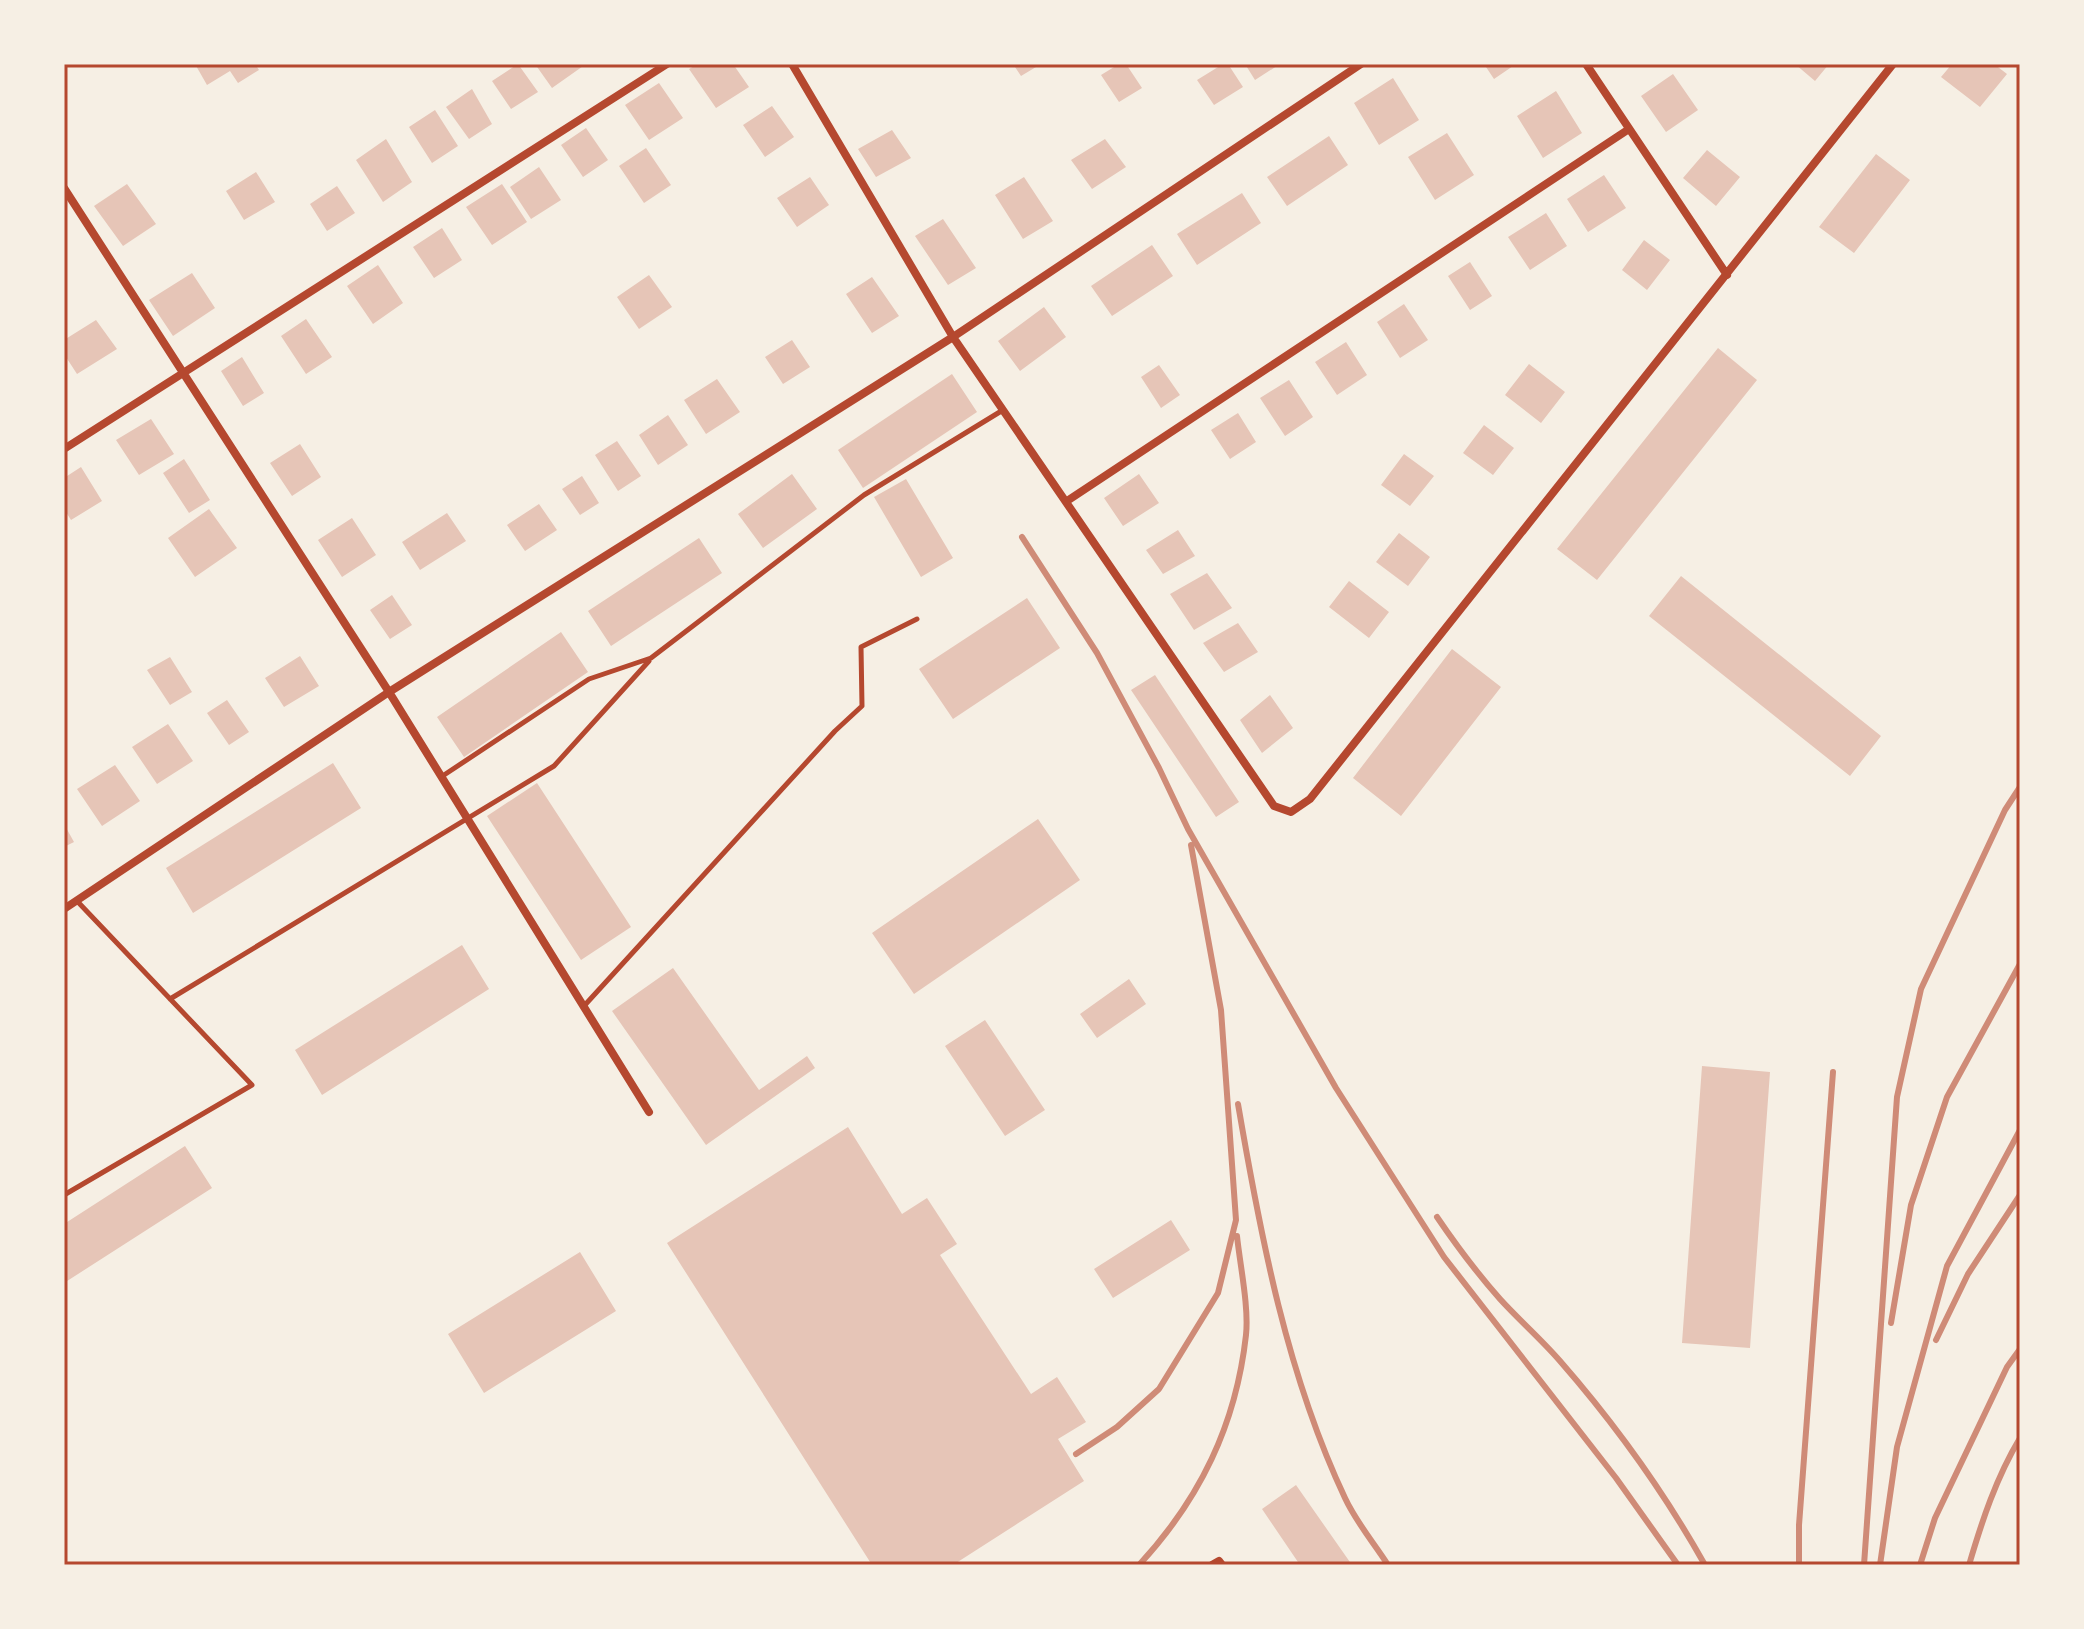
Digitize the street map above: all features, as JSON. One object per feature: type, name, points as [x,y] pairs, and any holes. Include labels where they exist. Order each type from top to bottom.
[{"type":"street","points":[[64,449],[667,64]]},
{"type":"street","points":[[792,64],[953,337],[1274,806],[1291,812],[1310,799],[1893,64]]},
{"type":"street","points":[[64,909],[389,692],[953,337],[1361,64]]},
{"type":"street","points":[[1586,64],[1727,275]]},
{"type":"street","points":[[1067,501],[1629,129]]},
{"type":"street","points":[[64,188],[389,692],[649,1112]]},
{"type":"street","points":[[1212,1565],[1219,1561],[1222,1565]]},
{"type":"lane","points":[[170,999],[554,766],[651,658],[864,495],[1004,410]]},
{"type":"lane","points":[[583,1007],[835,731],[862,706],[861,647],[917,619]]},
{"type":"lane","points":[[441,777],[589,679],[651,658]]},
{"type":"lane","points":[[64,1195],[252,1085],[77,901]]},
{"type":"building","points":[[195,64],[255,64],[259,70],[238,83],[230,71],[207,85]]},
{"type":"building","points":[[518,64],[538,92],[511,109],[492,81]]},
{"type":"building","points":[[535,64],[586,64],[552,88]]},
{"type":"building","points":[[698,64],[733,64],[749,87],[716,108],[689,69]]},
{"type":"building","points":[[1013,64],[1041,64],[1021,76]]},
{"type":"building","points":[[1119,64],[1126,64],[1142,88],[1119,102],[1101,75]]},
{"type":"building","points":[[1228,64],[1243,87],[1214,105],[1197,80]]},
{"type":"building","points":[[1245,64],[1280,64],[1255,80]]},
{"type":"building","points":[[1484,64],[1516,64],[1494,79]]},
{"type":"building","points":[[1795,64],[1829,64],[1815,81]]},
{"type":"building","points":[[1952,64],[1994,64],[2007,74],[1980,107],[1941,77]]},
{"type":"building","points":[[1673,74],[1698,110],[1666,132],[1641,96]]},
{"type":"building","points":[[1393,78],[1419,120],[1379,145],[1354,103]]},
{"type":"building","points":[[659,83],[683,118],[649,140],[625,105]]},
{"type":"building","points":[[472,89],[492,124],[469,139],[446,107]]},
{"type":"building","points":[[1556,91],[1582,133],[1543,158],[1517,116]]},
{"type":"building","points":[[772,106],[794,137],[765,157],[743,125]]},
{"type":"building","points":[[435,110],[458,146],[432,163],[409,127]]},
{"type":"building","points":[[586,128],[608,160],[583,177],[561,145]]},
{"type":"building","points":[[892,130],[911,158],[876,177],[858,149]]},
{"type":"building","points":[[1447,133],[1474,175],[1435,200],[1408,157]]},
{"type":"building","points":[[1329,136],[1348,165],[1287,206],[1267,177]]},
{"type":"building","points":[[386,139],[412,182],[383,202],[356,160]]},
{"type":"building","points":[[1105,139],[1126,167],[1092,189],[1071,160]]},
{"type":"building","points":[[646,148],[671,185],[644,203],[619,166]]},
{"type":"building","points":[[1707,150],[1740,177],[1716,206],[1683,178]]},
{"type":"building","points":[[1876,154],[1910,180],[1854,253],[1819,227]]},
{"type":"building","points":[[539,167],[561,200],[531,219],[510,187]]},
{"type":"building","points":[[256,172],[275,202],[244,220],[226,191]]},
{"type":"building","points":[[1604,175],[1626,208],[1588,232],[1567,199]]},
{"type":"building","points":[[810,177],[829,205],[797,227],[777,198]]},
{"type":"building","points":[[1024,177],[1053,221],[1023,239],[995,195]]},
{"type":"building","points":[[127,184],[156,224],[123,246],[94,206]]},
{"type":"building","points":[[502,184],[527,222],[492,245],[466,207]]},
{"type":"building","points":[[337,186],[355,213],[327,231],[310,204]]},
{"type":"building","points":[[1242,193],[1261,223],[1197,265],[1177,234]]},
{"type":"building","points":[[1546,213],[1567,246],[1530,270],[1508,237]]},
{"type":"building","points":[[943,219],[976,268],[948,285],[915,236]]},
{"type":"building","points":[[442,228],[462,260],[434,278],[413,247]]},
{"type":"building","points":[[1644,240],[1670,260],[1647,290],[1622,270]]},
{"type":"building","points":[[1152,245],[1173,276],[1112,316],[1091,286]]},
{"type":"building","points":[[1470,262],[1492,296],[1470,310],[1448,276]]},
{"type":"building","points":[[378,265],[403,303],[373,324],[347,286]]},
{"type":"building","points":[[192,273],[215,308],[173,336],[149,300]]},
{"type":"building","points":[[649,275],[672,307],[639,329],[617,297]]},
{"type":"building","points":[[872,277],[899,316],[872,333],[846,294]]},
{"type":"building","points":[[1404,304],[1428,340],[1400,358],[1377,322]]},
{"type":"building","points":[[1044,307],[1066,337],[1020,371],[998,341]]},
{"type":"building","points":[[306,319],[332,357],[306,374],[281,336]]},
{"type":"building","points":[[96,320],[117,349],[77,374],[64,354],[64,340]]},
{"type":"building","points":[[792,340],[810,367],[783,384],[765,357]]},
{"type":"building","points":[[1346,342],[1367,375],[1337,395],[1315,362]]},
{"type":"building","points":[[1718,348],[1757,380],[1597,580],[1557,549]]},
{"type":"building","points":[[242,357],[264,393],[243,406],[221,371]]},
{"type":"building","points":[[1529,364],[1565,392],[1541,423],[1505,395]]},
{"type":"building","points":[[1159,365],[1180,395],[1161,408],[1141,377]]},
{"type":"building","points":[[952,374],[977,412],[863,488],[838,450]]},
{"type":"building","points":[[717,379],[740,412],[706,434],[684,400]]},
{"type":"building","points":[[1289,380],[1313,417],[1285,436],[1260,398]]},
{"type":"building","points":[[1238,413],[1256,442],[1230,459],[1211,430]]},
{"type":"building","points":[[668,415],[688,445],[658,465],[639,435]]},
{"type":"building","points":[[151,419],[174,454],[139,475],[116,440]]},
{"type":"building","points":[[1484,425],[1514,448],[1493,475],[1463,453]]},
{"type":"building","points":[[617,441],[641,476],[618,491],[595,455]]},
{"type":"building","points":[[300,444],[321,477],[292,496],[270,463]]},
{"type":"building","points":[[1404,454],[1434,476],[1410,506],[1381,485]]},
{"type":"building","points":[[184,459],[210,500],[189,513],[163,473]]},
{"type":"building","points":[[81,467],[102,501],[71,520],[64,509],[64,478]]},
{"type":"building","points":[[792,474],[817,509],[763,548],[738,514]]},
{"type":"building","points":[[1139,474],[1159,503],[1123,526],[1104,498]]},
{"type":"building","points":[[582,476],[599,503],[580,515],[562,489]]},
{"type":"building","points":[[906,479],[953,558],[921,577],[874,497]]},
{"type":"building","points":[[539,504],[557,530],[525,551],[507,525]]},
{"type":"building","points":[[209,509],[237,548],[195,577],[168,538]]},
{"type":"building","points":[[447,513],[466,541],[420,570],[402,542]]},
{"type":"building","points":[[352,518],[376,555],[342,577],[318,540]]},
{"type":"building","points":[[1178,530],[1195,556],[1163,574],[1146,550]]},
{"type":"building","points":[[1399,533],[1430,557],[1408,586],[1376,562]]},
{"type":"building","points":[[699,538],[722,573],[611,646],[588,611]]},
{"type":"building","points":[[1207,573],[1232,608],[1194,630],[1170,594]]},
{"type":"building","points":[[1681,576],[1881,736],[1850,776],[1649,616]]},
{"type":"building","points":[[1349,581],[1389,612],[1369,638],[1329,607]]},
{"type":"building","points":[[392,595],[412,625],[390,639],[370,610]]},
{"type":"building","points":[[1027,598],[1060,648],[953,719],[919,669]]},
{"type":"building","points":[[1238,623],[1258,652],[1224,672],[1203,643]]},
{"type":"building","points":[[561,632],[588,672],[464,757],[437,717]]},
{"type":"building","points":[[1452,649],[1501,687],[1401,816],[1353,778]]},
{"type":"building","points":[[300,656],[319,686],[284,707],[265,678]]},
{"type":"building","points":[[170,657],[192,692],[170,705],[147,670]]},
{"type":"building","points":[[1155,675],[1239,802],[1216,817],[1131,690]]},
{"type":"building","points":[[1270,695],[1293,728],[1262,753],[1240,720]]},
{"type":"building","points":[[227,700],[249,732],[229,745],[207,713]]},
{"type":"building","points":[[168,724],[193,761],[157,784],[132,747]]},
{"type":"building","points":[[333,763],[361,808],[193,913],[166,868]]},
{"type":"building","points":[[115,765],[140,801],[102,826],[77,789]]},
{"type":"building","points":[[537,783],[631,927],[581,960],[487,816]]},
{"type":"building","points":[[1038,819],[1080,880],[914,994],[872,933]]},
{"type":"building","points":[[64,824],[74,842],[64,847]]},
{"type":"building","points":[[462,945],[489,989],[322,1095],[295,1050]]},
{"type":"building","points":[[673,968],[759,1090],[807,1056],[815,1068],[706,1145],[612,1011]]},
{"type":"building","points":[[1129,979],[1146,1004],[1097,1038],[1080,1014]]},
{"type":"building","points":[[985,1020],[1045,1110],[1005,1136],[945,1046]]},
{"type":"building","points":[[1702,1066],[1770,1072],[1750,1348],[1682,1343]]},
{"type":"building","points":[[848,1127],[902,1214],[927,1198],[957,1244],[940,1255],[1031,1394],[1057,1377],[1086,1422],[1058,1439],[1084,1481],[953,1565],[872,1565],[667,1243]]},
{"type":"building","points":[[185,1146],[212,1188],[64,1283],[64,1224]]},
{"type":"building","points":[[1171,1220],[1190,1250],[1113,1298],[1094,1269]]},
{"type":"building","points":[[580,1252],[616,1311],[484,1393],[448,1334]]},
{"type":"building","points":[[1296,1485],[1352,1565],[1300,1565],[1262,1509]]},
{"type":"railway","points":[[1022,537],[1097,653],[1188,829],[1336,1088],[1444,1257],[1616,1478],[1678,1565]]},
{"type":"railway","points":[[1864,1565],[1897,1097],[1921,989],[2005,810],[2020,787]]},
{"type":"railway","points":[[1076,1454],[1117,1427],[1159,1389],[1218,1293],[1236,1220],[1221,1010],[1191,845]]},
{"type":"railway","points":[[1891,1323],[1911,1205],[1947,1097],[2020,964]]},
{"type":"railway","points":[[1799,1565],[1799,1525],[1833,1072]]},
{"type":"railway","points":[[1238,1104],[1278,1305],[1307,1403],[1349,1507],[1388,1565]]},
{"type":"railway","points":[[1880,1565],[1897,1447],[1947,1266],[2020,1130]]},
{"type":"railway","points":[[1936,1340],[1968,1274],[2020,1195]]},
{"type":"railway","points":[[1437,1217],[1491,1289],[1560,1361],[1600,1409],[1656,1485],[1705,1565]]},
{"type":"railway","points":[[1139,1565],[1161,1540],[1197,1487],[1212,1459],[1234,1400],[1247,1324],[1237,1236]]},
{"type":"railway","points":[[1920,1565],[1935,1518],[2007,1367],[2020,1349]]},
{"type":"railway","points":[[1969,1565],[1990,1500],[2020,1438]]}]
